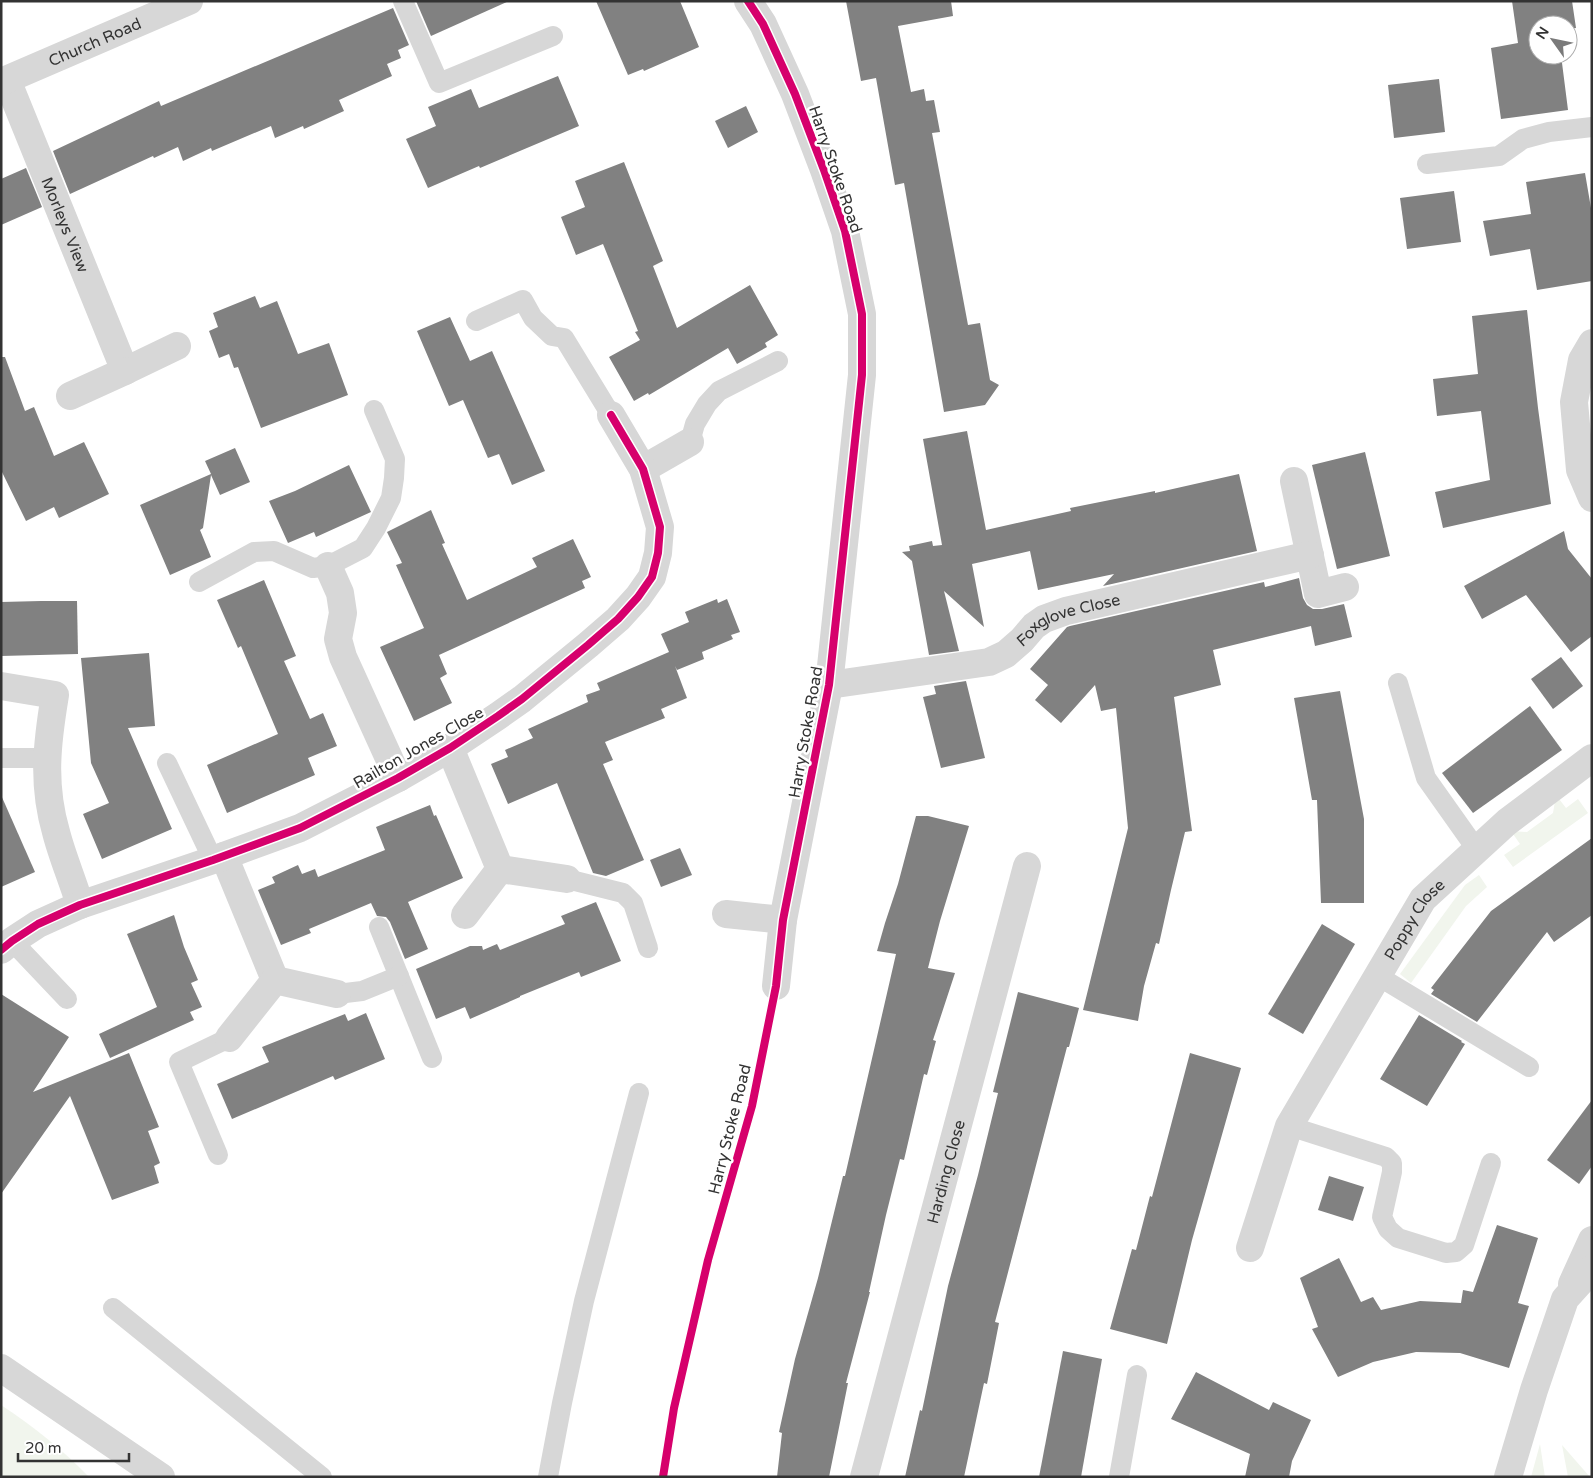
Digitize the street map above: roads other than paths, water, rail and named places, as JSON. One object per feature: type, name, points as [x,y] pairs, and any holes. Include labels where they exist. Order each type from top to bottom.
[{"type":"street","name":"Church Road","points":[[4,81],[189,1]]},
{"type":"street","name":"Harry Stoke Road","points":[[748,1],[763,24],[795,94],[824,170],[845,230],[862,314],[862,375],[829,685],[783,920],[776,986]]},
{"type":"street","name":"Morleys View","points":[[4,81],[125,371]]},
{"type":"street","points":[[1592,344],[1582,360],[1574,402],[1580,470],[1592,498]]},
{"type":"street","points":[[70,396],[177,346]]},
{"type":"street","name":"Railton Jones Close","points":[[5,946],[38,924],[80,904],[218,858],[300,828],[398,778],[450,748],[522,699],[618,619],[652,577],[658,553],[660,527],[644,469],[611,415]]},
{"type":"street","points":[[644,469],[690,442]]},
{"type":"street","points":[[1294,481],[1318,594],[1345,587]]},
{"type":"street","name":"Foxglove Close","points":[[829,685],[988,662],[1006,654],[1034,626],[1044,619],[1066,610],[1310,555]]},
{"type":"street","name":"Railton Jones Close","points":[[328,566],[340,593],[344,613],[338,638],[343,657],[398,778]]},
{"type":"street","points":[[1,686],[55,695],[46,758],[47,785],[56,833],[80,904]]},
{"type":"street","name":"Railton Jones Close","points":[[450,748],[500,869]]},
{"type":"street","name":"Poppy Close","points":[[1250,1248],[1289,1126],[1423,900],[1507,822],[1592,758]]},
{"type":"street","points":[[218,858],[275,980]]},
{"type":"street","name":"Harding Close","points":[[864,1477],[866,1462],[1027,866]]},
{"type":"street","points":[[465,915],[500,869],[567,879]]},
{"type":"street","points":[[726,914],[783,920]]},
{"type":"street","points":[[275,980],[337,994]]},
{"type":"street","points":[[229,1038],[275,980]]},
{"type":"street","points":[[1508,1477],[1534,1390],[1565,1299],[1590,1258]]},
{"type":"street","points":[[1,1368],[161,1477]]},
{"type":"lane","points":[[404,1],[439,83],[553,36]]},
{"type":"lane","points":[[1428,164],[1499,156],[1523,139],[1549,132],[1592,127]]},
{"type":"lane","points":[[476,321],[523,300],[533,318],[552,336],[564,338],[611,415]]},
{"type":"lane","points":[[690,442],[695,424],[707,404],[719,390],[778,361]]},
{"type":"lane","points":[[199,582],[254,552],[274,551],[313,568],[328,566],[363,548],[376,528],[391,498],[395,459],[374,410]]},
{"type":"lane","points":[[1398,683],[1426,778],[1477,850]]},
{"type":"lane","points":[[1,758],[46,758]]},
{"type":"lane","points":[[167,763],[218,858]]},
{"type":"lane","points":[[567,879],[623,893],[633,903],[648,948]]},
{"type":"lane","points":[[378,927],[432,1058]]},
{"type":"lane","points":[[5,946],[68,999]]},
{"type":"lane","points":[[337,994],[362,991],[399,976]]},
{"type":"lane","points":[[1378,976],[1529,1067]]},
{"type":"lane","points":[[218,1155],[179,1062],[229,1038]]},
{"type":"lane","points":[[548,1477],[584,1301],[640,1093]]},
{"type":"lane","points":[[1289,1126],[1386,1157],[1392,1163],[1392,1172],[1382,1217],[1388,1229],[1398,1238],[1446,1253],[1456,1252],[1464,1245],[1491,1164]]},
{"type":"lane","points":[[113,1308],[322,1477]]},
{"type":"lane","points":[[1119,1477],[1137,1375]]}]
